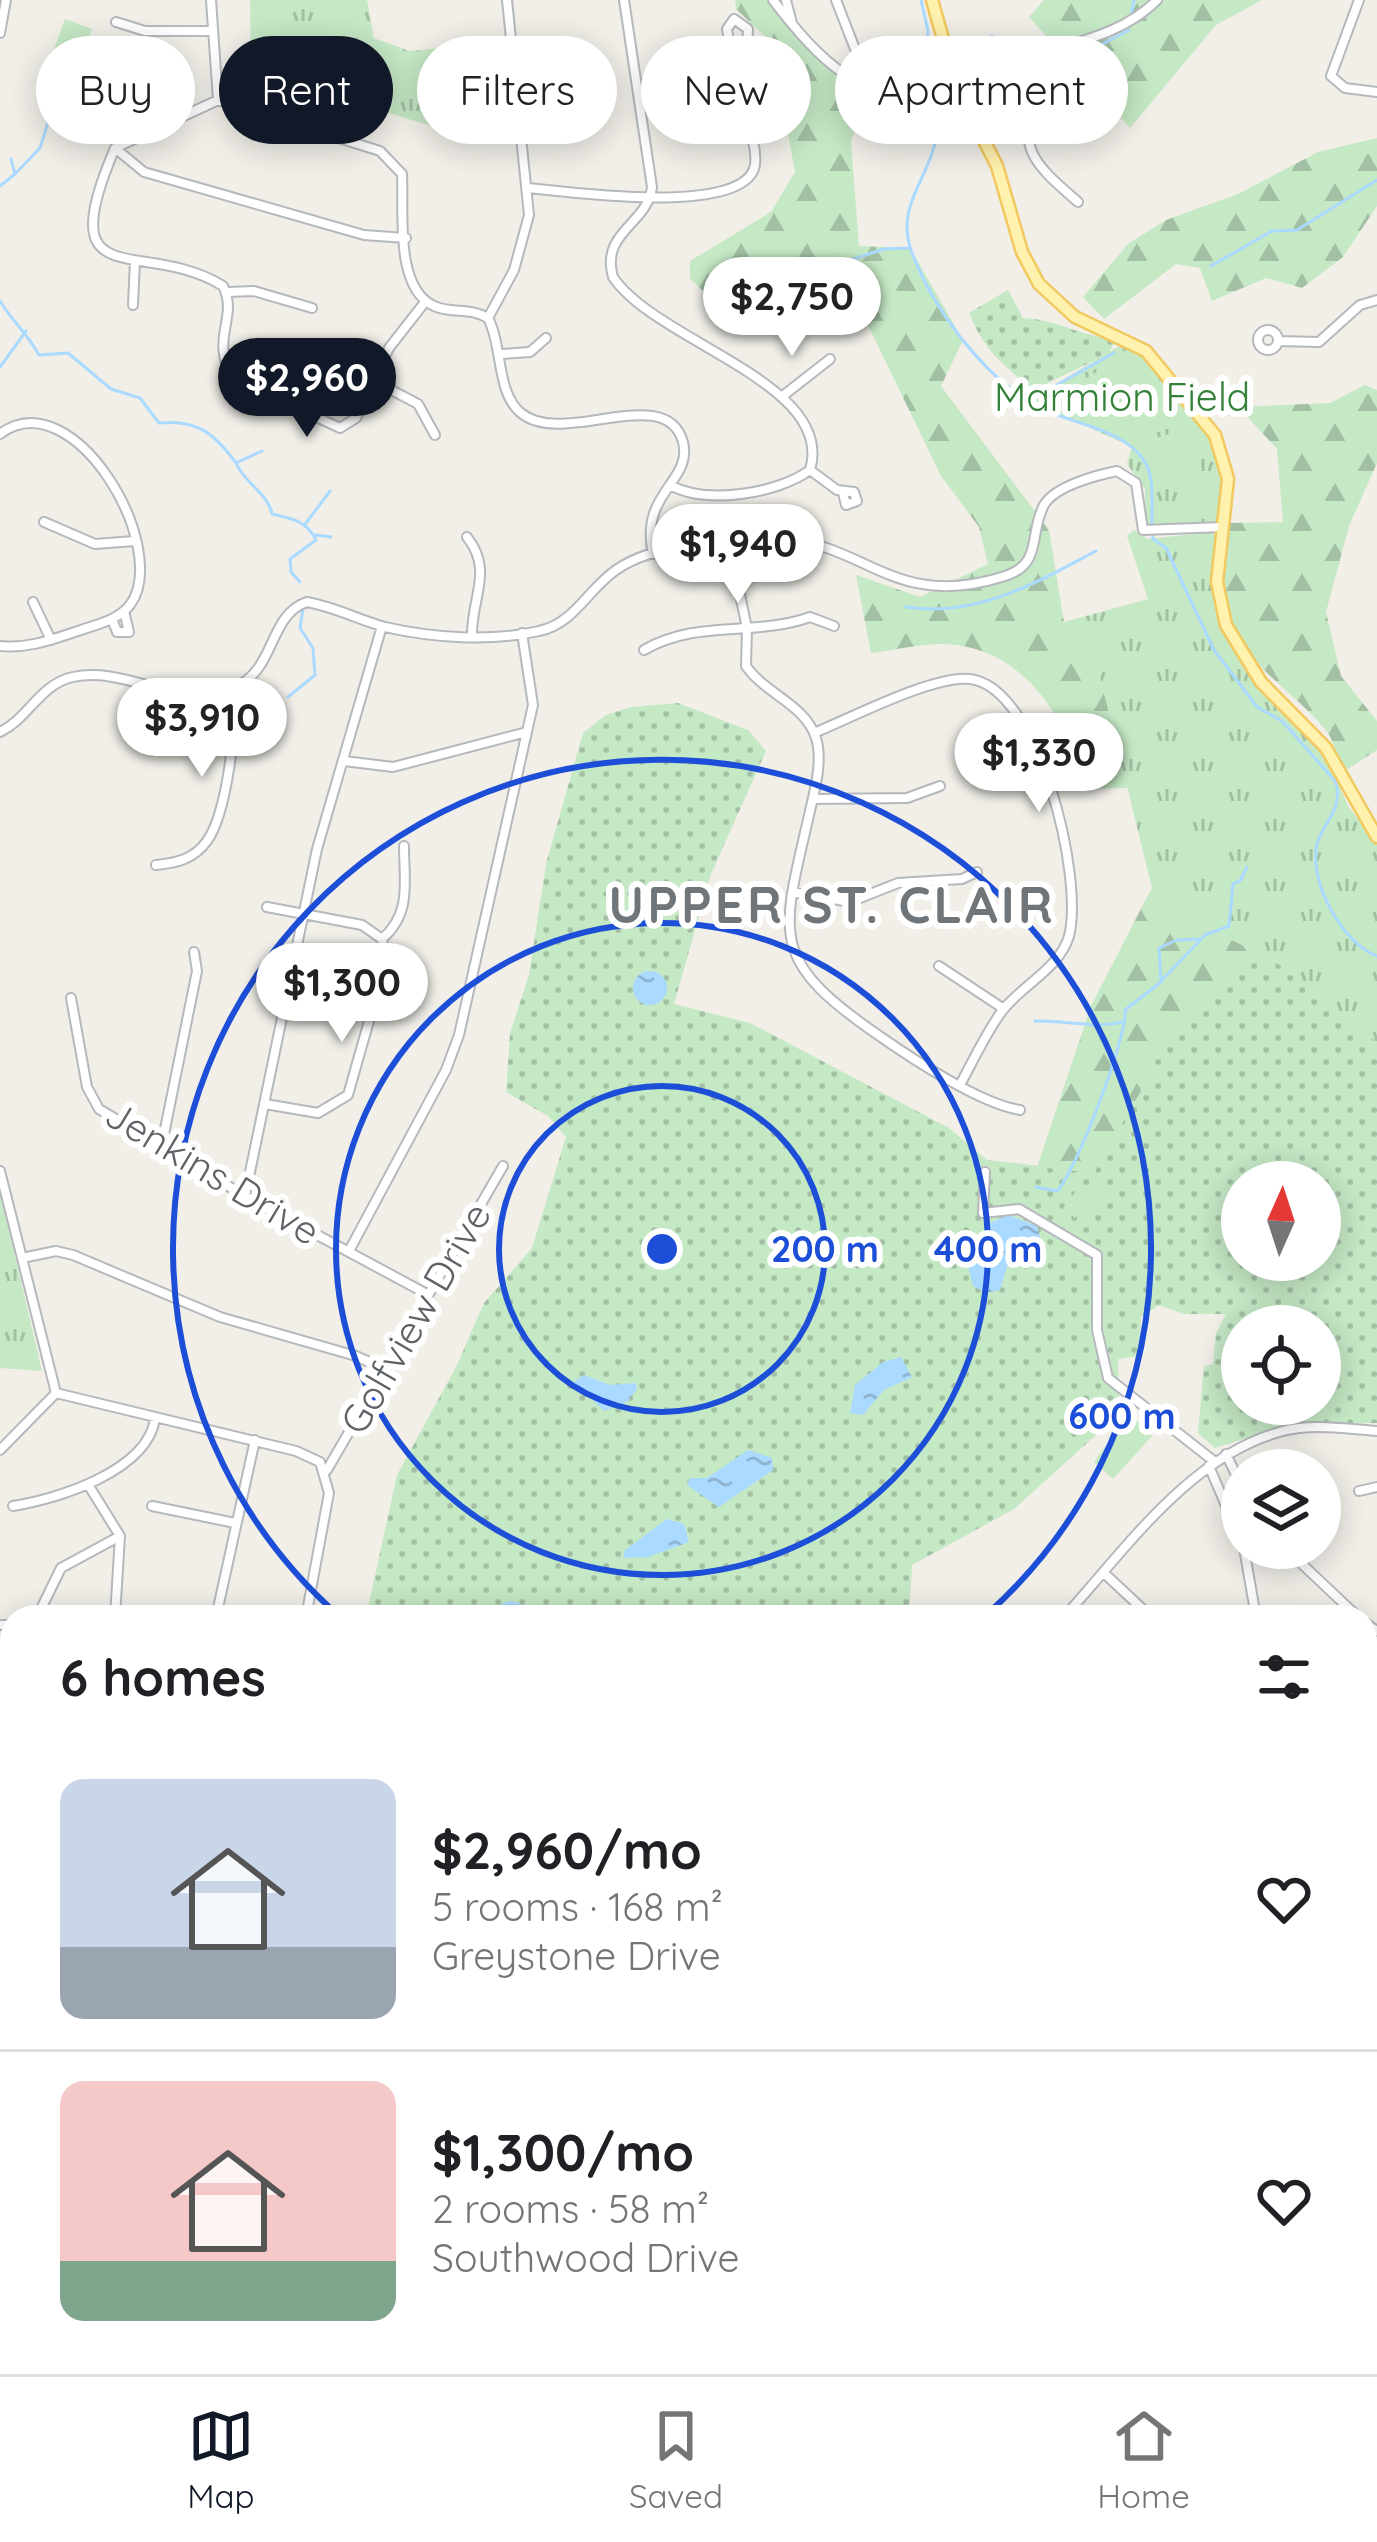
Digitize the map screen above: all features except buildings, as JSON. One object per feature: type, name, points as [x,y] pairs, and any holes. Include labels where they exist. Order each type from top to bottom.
[{"type":"main road","points":[[932,0],[942,36]]},
{"type":"main road","points":[[984,144],[1039,284],[1069,314],[1139,346],[1215,435],[1228,479],[1217,591],[1226,626],[1261,682],[1326,748],[1377,837]]},
{"type":"street","points":[[0,33],[6,0]]},
{"type":"street","points":[[211,0],[218,100]]},
{"type":"street","points":[[507,0],[528,188],[527,232],[488,318],[502,355],[510,400],[535,422],[566,425],[642,414],[673,424],[684,453],[650,517],[652,554]]},
{"type":"street","points":[[624,0],[651,198],[612,246],[610,267],[619,286],[684,338],[784,395],[813,437],[810,470]]},
{"type":"street","points":[[773,0],[835,69]]},
{"type":"street","points":[[786,0],[792,24]]},
{"type":"street","points":[[836,0],[850,36]]},
{"type":"street","points":[[1094,36],[1124,25],[1157,0]]},
{"type":"street","points":[[1359,0],[1330,76],[1345,88],[1377,92]]},
{"type":"street","points":[[734,19],[748,29],[744,113],[727,29],[734,19]]},
{"type":"street","points":[[116,22],[145,31],[211,31]]},
{"type":"street","points":[[312,308],[254,291],[228,292],[212,280],[105,253],[92,232],[115,148],[218,100],[387,155],[402,174],[409,273],[425,302],[488,318]]},
{"type":"street","points":[[528,188],[651,198],[727,192],[746,183],[755,159],[751,144]]},
{"type":"street","points":[[1031,144],[1041,170],[1078,202]]},
{"type":"street","points":[[115,148],[144,172],[364,235],[406,238]]},
{"type":"street","points":[[134,305],[135,261]]},
{"type":"street","points":[[228,292],[222,360],[243,386],[340,428],[356,418],[389,348],[425,302]]},
{"type":"street","points":[[1278,341],[1318,342],[1360,305],[1377,300]]},
{"type":"street","points":[[502,355],[530,352],[546,338]]},
{"type":"street","points":[[784,395],[830,359]]},
{"type":"street","points":[[376,382],[418,404],[435,435]]},
{"type":"street","points":[[0,434],[34,422],[58,428],[117,486],[130,511],[137,590],[124,611],[112,619],[51,640],[0,646]]},
{"type":"street","points":[[670,485],[686,494],[712,495],[790,483],[810,470]]},
{"type":"street","points":[[810,470],[843,493]]},
{"type":"street","points":[[0,732],[16,724],[45,690],[70,677],[106,677],[189,696],[233,688],[261,668],[287,613],[300,604],[326,606],[382,626],[472,636],[522,633],[565,620],[618,568],[652,554],[729,543],[795,541],[915,585],[966,587],[1026,565],[1036,548],[1045,503],[1054,494],[1117,471],[1133,476],[1140,525],[1151,532],[1223,527]]},
{"type":"street","points":[[44,522],[95,544],[134,541]]},
{"type":"street","points":[[466,537],[478,553],[483,572],[472,636]]},
{"type":"street","points":[[729,543],[747,628],[743,651],[750,672],[794,708],[814,733],[819,752],[791,892],[792,952],[818,993],[897,1048],[999,1105],[1019,1110]]},
{"type":"street","points":[[33,602],[51,640]]},
{"type":"street","points":[[112,619],[116,632],[129,632],[124,611]]},
{"type":"street","points":[[644,650],[683,631],[789,625],[810,616],[835,626]]},
{"type":"street","points":[[245,1196],[303,914],[382,626]]},
{"type":"street","points":[[349,1252],[446,1070],[459,1035],[533,692],[522,633]]},
{"type":"street","points":[[814,733],[956,679],[982,682],[1010,704],[1062,814],[1070,924],[1058,956],[1004,1009],[961,1083]]},
{"type":"street","points":[[156,865],[187,859],[214,827],[236,715],[233,688]]},
{"type":"street","points":[[343,760],[394,767],[523,733]]},
{"type":"street","points":[[813,799],[907,798],[940,786]]},
{"type":"street","points":[[382,939],[398,925],[405,907],[404,846]]},
{"type":"street","points":[[791,892],[850,902],[898,883],[962,879],[976,872]]},
{"type":"street","points":[[265,1104],[318,1113],[348,1095],[386,961],[382,939],[362,925],[267,907]]},
{"type":"street","points":[[162,1144],[197,971],[194,952]]},
{"type":"street","points":[[939,966],[1004,1009]]},
{"type":"street","name":"Jenkins Drive","points":[[71,998],[94,1101],[105,1113],[245,1196],[425,1293]]},
{"type":"street","name":"Golfview Drive","points":[[327,1470],[425,1293],[503,1166]]},
{"type":"street","points":[[0,1171],[56,1393]]},
{"type":"street","points":[[985,1172],[979,1202],[983,1213],[1019,1209],[1097,1255],[1097,1330],[1108,1378],[1212,1464],[1221,1488]]},
{"type":"street","points":[[22,1258],[56,1251],[73,1255],[220,1317],[356,1356],[384,1369]]},
{"type":"street","points":[[56,1393],[308,1455],[327,1470],[329,1493],[308,1605]]},
{"type":"street","points":[[0,1450],[56,1393]]},
{"type":"street","points":[[13,1505],[89,1486],[146,1445],[154,1419]]},
{"type":"street","points":[[1240,1449],[1298,1428],[1377,1432]]},
{"type":"street","points":[[219,1605],[254,1440]]},
{"type":"street","points":[[1075,1605],[1221,1458]]},
{"type":"street","points":[[89,1486],[120,1536],[116,1605]]},
{"type":"street","points":[[1359,1491],[1377,1487]]},
{"type":"street","points":[[152,1506],[236,1523]]},
{"type":"street","points":[[42,1605],[54,1577],[68,1561],[120,1536]]},
{"type":"street","points":[[1247,1569],[1254,1605]]},
{"type":"street","points":[[1307,1569],[1346,1605]]},
{"type":"street","points":[[1104,1573],[1137,1605]]},
{"type":"green space","points":[[250,0],[367,0],[374,36],[251,36]]},
{"type":"green space","points":[[735,0],[766,0],[805,36],[765,36],[736,9]]},
{"type":"green space","points":[[1044,0],[1262,0],[1216,25],[1130,128],[1128,36],[1046,36],[1029,17]]},
{"type":"green space","points":[[65,19],[92,29],[89,36],[59,36]]},
{"type":"green space","points":[[811,41],[835,64],[835,144],[851,144],[859,246],[910,248],[963,340],[941,386],[1049,530],[1064,622],[1083,631],[1093,648],[1128,788],[1087,789],[1055,714],[1039,692],[999,659],[946,644],[871,653],[856,575],[920,597],[988,564],[979,527],[941,476],[865,319],[792,325],[752,320],[712,298],[690,279],[690,261],[771,212],[795,172],[790,144],[811,144]]},
{"type":"green space","points":[[393,45],[417,50],[417,122],[393,114]]},
{"type":"green space","points":[[1377,138],[1377,206],[1343,257],[1302,288],[1266,278],[1212,301],[1200,268],[1176,264],[1104,319],[1083,297],[1128,244],[1166,220],[1238,194],[1318,152]]},
{"type":"green space","points":[[1008,290],[1023,318],[1116,339],[1108,354],[1031,391],[989,348],[969,313]]},
{"type":"green space","name":"Marmion Field","points":[[1126,342],[1141,352],[1191,409],[1219,455],[1226,478],[1225,502],[1215,525],[1161,531],[1145,523],[1145,489],[1127,464],[1132,447],[1029,400]]},
{"type":"green space","points":[[1128,354],[1134,356],[1174,424],[1113,425],[1059,394]]},
{"type":"green space","points":[[1365,385],[1377,390],[1377,463],[1349,526],[1326,612],[1341,676],[1377,721],[1377,750],[1343,772],[1325,729],[1265,671],[1240,639],[1224,598],[1223,570],[1230,523],[1283,522],[1277,449],[1238,407],[1330,403]]},
{"type":"green space","points":[[1188,428],[1202,470],[1170,481],[1156,438]]},
{"type":"green space","points":[[1134,530],[1147,539],[1213,532],[1218,543],[1214,605],[1231,645],[1261,691],[1325,755],[1348,806],[1377,844],[1377,1042],[1276,962],[1147,897],[1152,888],[1093,648],[1083,631],[1064,622],[1148,599],[1127,536]]},
{"type":"green space","points":[[678,703],[748,730],[766,751],[711,874],[674,1004],[750,1023],[949,1128],[987,1160],[1094,1172],[1149,1077],[1163,1040],[1252,950],[1276,962],[1377,1042],[1377,1423],[1341,1423],[1341,1305],[1221,1305],[1221,1314],[1184,1314],[1159,1305],[1141,1317],[1139,1356],[1118,1359],[1119,1414],[1014,1509],[912,1565],[910,1605],[369,1605],[397,1475],[457,1365],[484,1303],[532,1248],[566,1137],[548,1116],[506,1092],[510,1033],[529,975],[546,864],[583,733],[606,715],[631,707]]},
{"type":"green space","points":[[1147,897],[1252,950],[1163,1040],[1149,1077],[1094,1173],[1037,1167],[1091,1006]]},
{"type":"green space","points":[[1091,1183],[1104,1192],[1085,1216],[1080,1212],[1075,1218],[1063,1208],[1079,1187],[1084,1191]]},
{"type":"green space","points":[[0,1192],[42,1371],[0,1368]]},
{"type":"green space","points":[[1221,1324],[1221,1425],[1288,1425],[1215,1448],[1198,1433],[1204,1366],[1213,1364]]},
{"type":"green space","points":[[1135,1419],[1152,1436],[1113,1479],[1094,1462],[1120,1426],[1126,1432]]},
{"type":"water","points":[[650,971],[662,976],[667,988],[662,1000],[650,1005],[638,1000],[633,988],[638,976]]},
{"type":"water","points":[[1008,1215],[1037,1226],[1042,1244],[1007,1267],[1000,1290],[986,1293],[973,1286],[968,1266],[988,1224]]},
{"type":"water","points":[[901,1357],[912,1377],[884,1390],[863,1415],[850,1413],[855,1385],[883,1362]]},
{"type":"water","points":[[584,1375],[610,1385],[636,1383],[637,1389],[627,1402],[604,1411],[574,1382]]},
{"type":"water","points":[[748,1450],[772,1458],[773,1470],[719,1507],[687,1485],[690,1478],[707,1478]]},
{"type":"water","points":[[667,1519],[684,1524],[689,1542],[648,1557],[623,1558],[625,1550]]},
{"type":"waterway","points":[[921,0],[928,36]]},
{"type":"waterway","points":[[1131,16],[1134,0]]},
{"type":"waterway","points":[[1118,36],[1129,30]]},
{"type":"waterway","points":[[15,174],[41,144]]},
{"type":"waterway","points":[[935,144],[914,195],[907,230],[931,293],[975,355],[1010,389],[1042,409],[1120,439],[1143,459],[1152,487],[1153,539],[1166,548],[1214,650],[1257,707],[1282,721],[1336,782],[1335,808],[1317,844],[1318,876],[1341,925],[1377,956]]},
{"type":"waterway","points":[[0,186],[15,174],[11,159]]},
{"type":"waterway","points":[[1211,266],[1272,231],[1297,230],[1377,180]]},
{"type":"waterway","points":[[731,299],[884,249],[910,248]]},
{"type":"waterway","points":[[0,301],[39,355],[68,353],[111,389],[140,398],[159,423],[184,423],[204,431],[236,463],[262,451]]},
{"type":"waterway","points":[[0,367],[26,331]]},
{"type":"waterway","points":[[1028,401],[1114,353]]},
{"type":"waterway","points":[[236,463],[272,514],[303,524],[316,540],[290,559],[291,572],[300,582]]},
{"type":"waterway","points":[[306,523],[330,491]]},
{"type":"waterway","points":[[316,535],[331,537]]},
{"type":"waterway","points":[[906,607],[957,607],[1006,595],[1096,551]]},
{"type":"waterway","points":[[288,697],[315,675],[313,648],[300,628],[303,609]]},
{"type":"waterway","points":[[1162,980],[1205,935],[1229,926],[1233,884],[1247,867]]},
{"type":"waterway","points":[[1036,1187],[1057,1191],[1066,1179],[1110,1073],[1125,1010],[1161,982],[1159,948],[1177,940],[1201,939]]},
{"type":"waterway","points":[[1035,1021],[1122,1022]]},
{"type":"district","name":"UPPER ST. CLAIR","points":[[832,904]]}]
